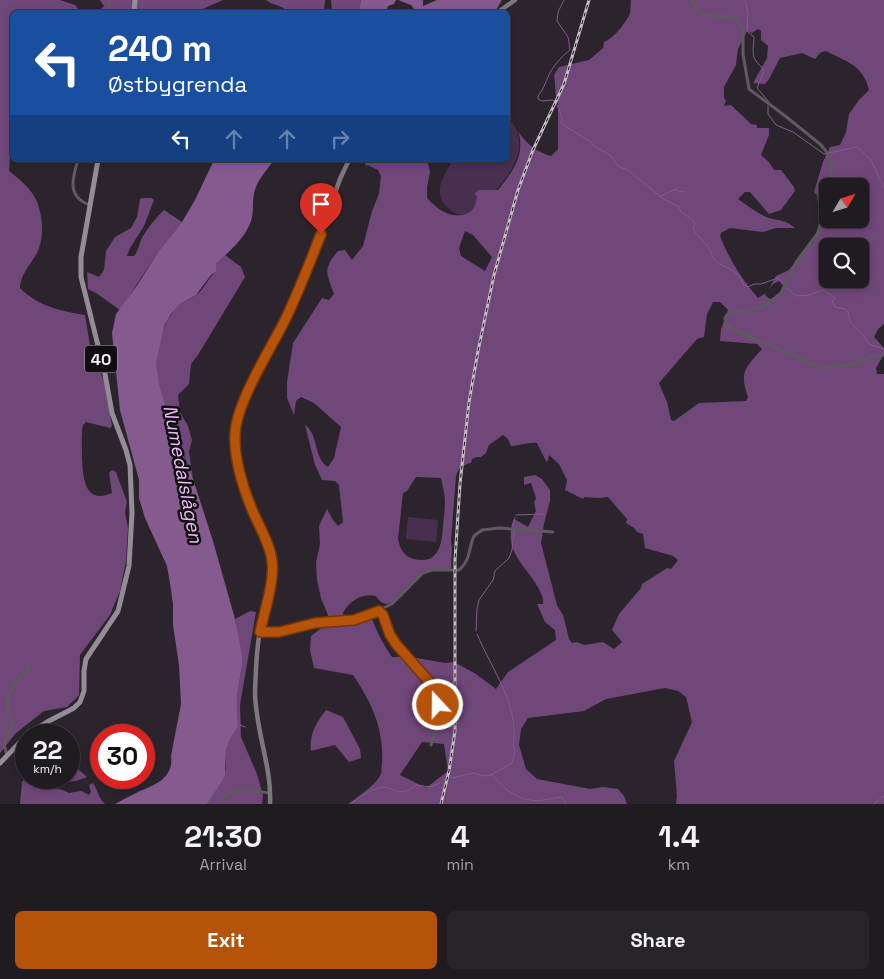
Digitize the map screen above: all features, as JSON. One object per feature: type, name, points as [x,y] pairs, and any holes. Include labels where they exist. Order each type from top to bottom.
[{"type":"main road","points":[[501,10],[515,0]]},
{"type":"main road","name":"40","points":[[44,724],[74,708],[80,702],[84,691],[86,658],[118,611],[130,566],[132,497],[130,466],[111,408],[81,277],[80,264],[98,162]]},
{"type":"main road","points":[[270,804],[269,774],[256,706],[256,657],[272,573],[272,561],[238,466],[235,441],[236,425],[246,397],[297,294],[348,162]]},
{"type":"main road","name":"40","points":[[0,763],[15,747]]},
{"type":"street","points":[[691,0],[700,12],[710,15],[732,16],[739,21],[743,32],[743,54],[749,89],[820,144],[826,151],[832,166],[830,178]]},
{"type":"street","points":[[78,162],[74,178],[74,193],[79,200],[90,205]]},
{"type":"street","points":[[819,228],[817,236],[797,260],[781,293],[764,307],[728,314],[725,320],[726,324],[734,330],[822,368],[852,365],[871,357],[884,355]]},
{"type":"street","points":[[260,632],[279,632],[315,623],[354,620],[379,611],[396,601],[414,580],[423,573],[432,570],[458,570],[461,568],[470,555],[472,539],[479,531],[488,528],[511,527],[552,532]]},
{"type":"street","points":[[379,611],[383,615],[393,640],[434,688],[440,716],[431,745]]},
{"type":"street","points":[[7,755],[4,745],[12,723],[7,704],[9,696],[12,687],[30,667]]},
{"type":"street","points":[[220,804],[226,794],[234,790],[270,793]]},
{"type":"shaded area","points":[[0,0],[60,0],[75,5],[79,10],[10,10],[9,171],[34,196],[42,224],[40,247],[24,274],[20,288],[34,299],[50,307],[85,315],[91,351],[104,381],[112,426],[110,428],[86,422],[83,425],[83,473],[90,492],[103,496],[112,493],[109,473],[112,470],[116,472],[127,502],[125,512],[128,528],[126,561],[120,591],[110,615],[80,655],[79,695],[67,707],[44,711],[27,724],[15,724],[15,734],[0,753]]},
{"type":"shaded area","points":[[100,0],[223,0],[200,10],[100,10],[104,6]]},
{"type":"shaded area","points":[[266,0],[325,0],[324,10],[286,10]]},
{"type":"shaded area","points":[[331,0],[361,0],[358,10],[332,10]]},
{"type":"shaded area","points":[[631,0],[884,0],[884,324],[878,329],[874,337],[884,348],[884,354],[876,368],[877,374],[884,374],[884,804],[676,804],[674,761],[692,722],[686,697],[678,691],[665,688],[606,699],[584,711],[528,718],[521,729],[519,745],[526,769],[537,779],[590,789],[603,787],[618,789],[624,796],[627,804],[349,804],[371,786],[381,774],[381,739],[371,706],[353,675],[314,668],[310,650],[311,636],[325,625],[328,615],[321,598],[317,580],[316,562],[320,544],[319,526],[327,509],[338,526],[343,522],[339,485],[335,481],[322,480],[315,465],[305,425],[312,434],[320,458],[328,467],[334,458],[341,427],[314,403],[301,397],[296,401],[294,415],[287,398],[287,382],[293,343],[322,298],[329,300],[334,294],[327,271],[333,257],[338,251],[345,250],[352,260],[363,246],[372,211],[379,194],[381,176],[378,170],[366,166],[365,162],[428,162],[430,172],[427,198],[446,213],[462,215],[468,213],[476,204],[477,196],[474,194],[479,190],[498,190],[513,170],[520,148],[518,131],[528,143],[541,153],[551,156],[558,149],[558,103],[554,75],[559,67],[589,60],[603,48],[604,42],[616,34],[630,13]],"holes":[[[758,29],[761,31],[761,40],[768,46],[767,58],[753,83],[765,84],[780,58],[802,53],[815,59],[820,53],[826,51],[853,65],[863,75],[869,90],[849,114],[846,132],[840,145],[830,147],[823,162],[814,192],[817,195],[819,212],[819,178],[869,178],[869,228],[819,228],[819,224],[813,243],[800,255],[789,270],[776,276],[769,289],[779,281],[785,288],[779,295],[770,299],[765,295],[766,293],[758,298],[752,291],[741,277],[720,236],[721,233],[730,228],[763,232],[776,228],[795,228],[786,222],[769,218],[753,210],[738,199],[745,192],[750,192],[769,214],[781,210],[795,191],[781,170],[774,170],[761,155],[769,135],[769,128],[757,128],[757,125],[751,124],[731,105],[724,106],[726,101],[724,98],[724,87],[736,65],[738,49],[747,31],[752,33]],[[465,231],[473,235],[492,257],[485,271],[461,256],[459,248]],[[713,302],[720,302],[728,310],[721,329],[720,341],[757,344],[762,349],[745,371],[744,382],[748,397],[746,401],[699,403],[674,421],[671,420],[667,402],[659,383],[697,339],[704,337],[707,314]],[[503,435],[508,439],[511,446],[537,443],[547,463],[549,455],[559,464],[567,480],[565,490],[583,499],[584,497],[608,497],[627,519],[626,523],[637,532],[643,534],[645,548],[673,556],[678,560],[671,569],[667,568],[642,584],[641,588],[619,614],[612,630],[622,642],[614,649],[603,642],[584,645],[577,642],[572,643],[569,639],[563,615],[557,605],[541,543],[550,501],[550,490],[542,479],[535,475],[524,477],[524,485],[531,483],[536,498],[534,503],[536,511],[528,527],[514,519],[511,540],[517,557],[539,589],[543,598],[543,604],[537,604],[545,622],[555,630],[556,640],[508,672],[496,689],[476,674],[454,662],[445,663],[411,657],[392,657],[372,619],[366,615],[344,618],[343,613],[357,599],[371,595],[376,596],[382,603],[389,604],[396,601],[428,571],[451,570],[451,540],[456,476],[463,466],[471,463],[472,459],[481,457],[486,453],[489,445]],[[416,477],[441,478],[445,495],[440,546],[434,556],[422,560],[410,558],[405,554],[398,539],[403,493],[407,491]],[[422,742],[444,744],[448,771],[426,788],[400,775]]]},
{"type":"shaded area","points":[[510,120],[516,128],[519,150],[510,173],[494,192],[474,210],[463,215],[454,213],[443,202],[440,190],[452,162],[510,162]]},
{"type":"shaded area","points":[[140,199],[154,200],[144,226],[127,256],[134,256],[145,232],[164,210],[182,222],[158,252],[120,310],[88,289],[87,272],[99,277],[104,270],[106,251],[115,237],[131,228],[137,217]]},
{"type":"shaded area","points":[[225,255],[241,267],[245,277],[191,364],[189,384],[178,395],[180,412],[188,426],[192,440],[189,452],[193,479],[162,395],[157,373],[156,355],[162,331],[170,317],[182,302],[202,290],[216,272],[216,264]]},
{"type":"shaded area","points":[[408,517],[438,520],[436,542],[406,539]]},
{"type":"shaded area","points":[[250,611],[256,612],[240,705],[241,737],[257,774],[263,795],[262,804],[207,804],[226,769],[226,750],[230,739],[238,727],[237,695],[242,666],[235,619]]},
{"type":"shaded area","points":[[326,710],[343,717],[360,749],[361,758],[349,762],[335,745],[311,751],[311,739],[314,729]]},
{"type":"shaded area","points":[[80,771],[87,777],[80,780]]},
{"type":"shaded area","points":[[21,789],[59,789],[69,793],[81,791],[89,795],[90,789],[96,789],[105,804],[20,804]]},
{"type":"water","points":[[361,0],[396,0],[394,4],[388,6],[387,10],[358,10]]},
{"type":"water","points":[[398,0],[423,0],[423,6],[437,0],[502,0],[496,10],[410,10],[414,9],[411,5]]},
{"type":"water","name":"Numedalslågen","points":[[213,162],[272,162],[255,189],[252,218],[245,234],[216,264],[216,272],[211,275],[196,295],[181,303],[171,314],[164,326],[156,363],[159,384],[171,424],[193,479],[235,619],[242,655],[237,695],[238,727],[230,739],[226,750],[225,776],[207,804],[115,804],[146,789],[155,789],[155,784],[167,775],[170,769],[181,704],[179,665],[173,625],[173,604],[167,566],[145,518],[139,498],[139,480],[120,410],[112,333],[116,314],[158,252],[182,222]]},
{"type":"waterway","points":[[555,102],[553,100],[542,101],[538,99],[538,96],[553,68],[570,50],[568,37],[557,21],[558,12],[564,0]]},
{"type":"waterway","points":[[745,0],[748,13],[747,31],[754,37],[754,56],[764,71],[757,88],[769,102]]},
{"type":"waterway","points":[[557,105],[562,117],[561,122],[565,126],[611,156],[619,167],[628,170],[662,198],[679,207],[681,212],[693,220],[695,224],[693,229],[707,246],[714,259],[737,274],[743,284],[748,287],[778,278],[783,283]]},
{"type":"waterway","points":[[768,106],[768,114],[776,125],[793,132],[824,154],[857,147],[871,160],[884,188]]},
{"type":"waterway","points":[[661,196],[678,188]]},
{"type":"waterway","points":[[674,190],[685,192]]},
{"type":"waterway","points":[[787,288],[796,296],[809,295],[823,290],[835,298],[832,301],[835,307],[845,309],[848,312],[850,322],[869,344],[884,349]]},
{"type":"waterway","points":[[516,515],[544,514]]},
{"type":"waterway","points":[[512,526],[515,518]]},
{"type":"waterway","points":[[476,631],[479,600],[493,580],[495,571],[509,558],[514,531]]},
{"type":"waterway","points":[[452,778],[473,773],[485,776],[491,775],[512,763],[515,750],[509,702],[477,634]]},
{"type":"waterway","points":[[240,725],[245,727]]},
{"type":"waterway","points":[[492,774],[499,783],[519,797],[538,801],[562,797],[566,804]]},
{"type":"waterway","points":[[349,804],[378,788],[383,787],[404,792],[416,785],[430,787],[440,783]]},
{"type":"waterway","points":[[874,804],[884,796]]},
{"type":"railway","points":[[441,804],[449,771],[455,731],[455,560],[460,484],[469,402],[478,351],[494,275],[518,190],[533,150],[564,84],[589,0]]},
{"type":"route","points":[[321,234],[302,283],[239,412],[236,425],[235,441],[238,466],[272,561],[272,573],[260,632],[279,632],[292,630],[307,624],[354,620],[379,611],[383,615],[386,627],[396,644],[417,666],[434,688],[438,705]]}]
